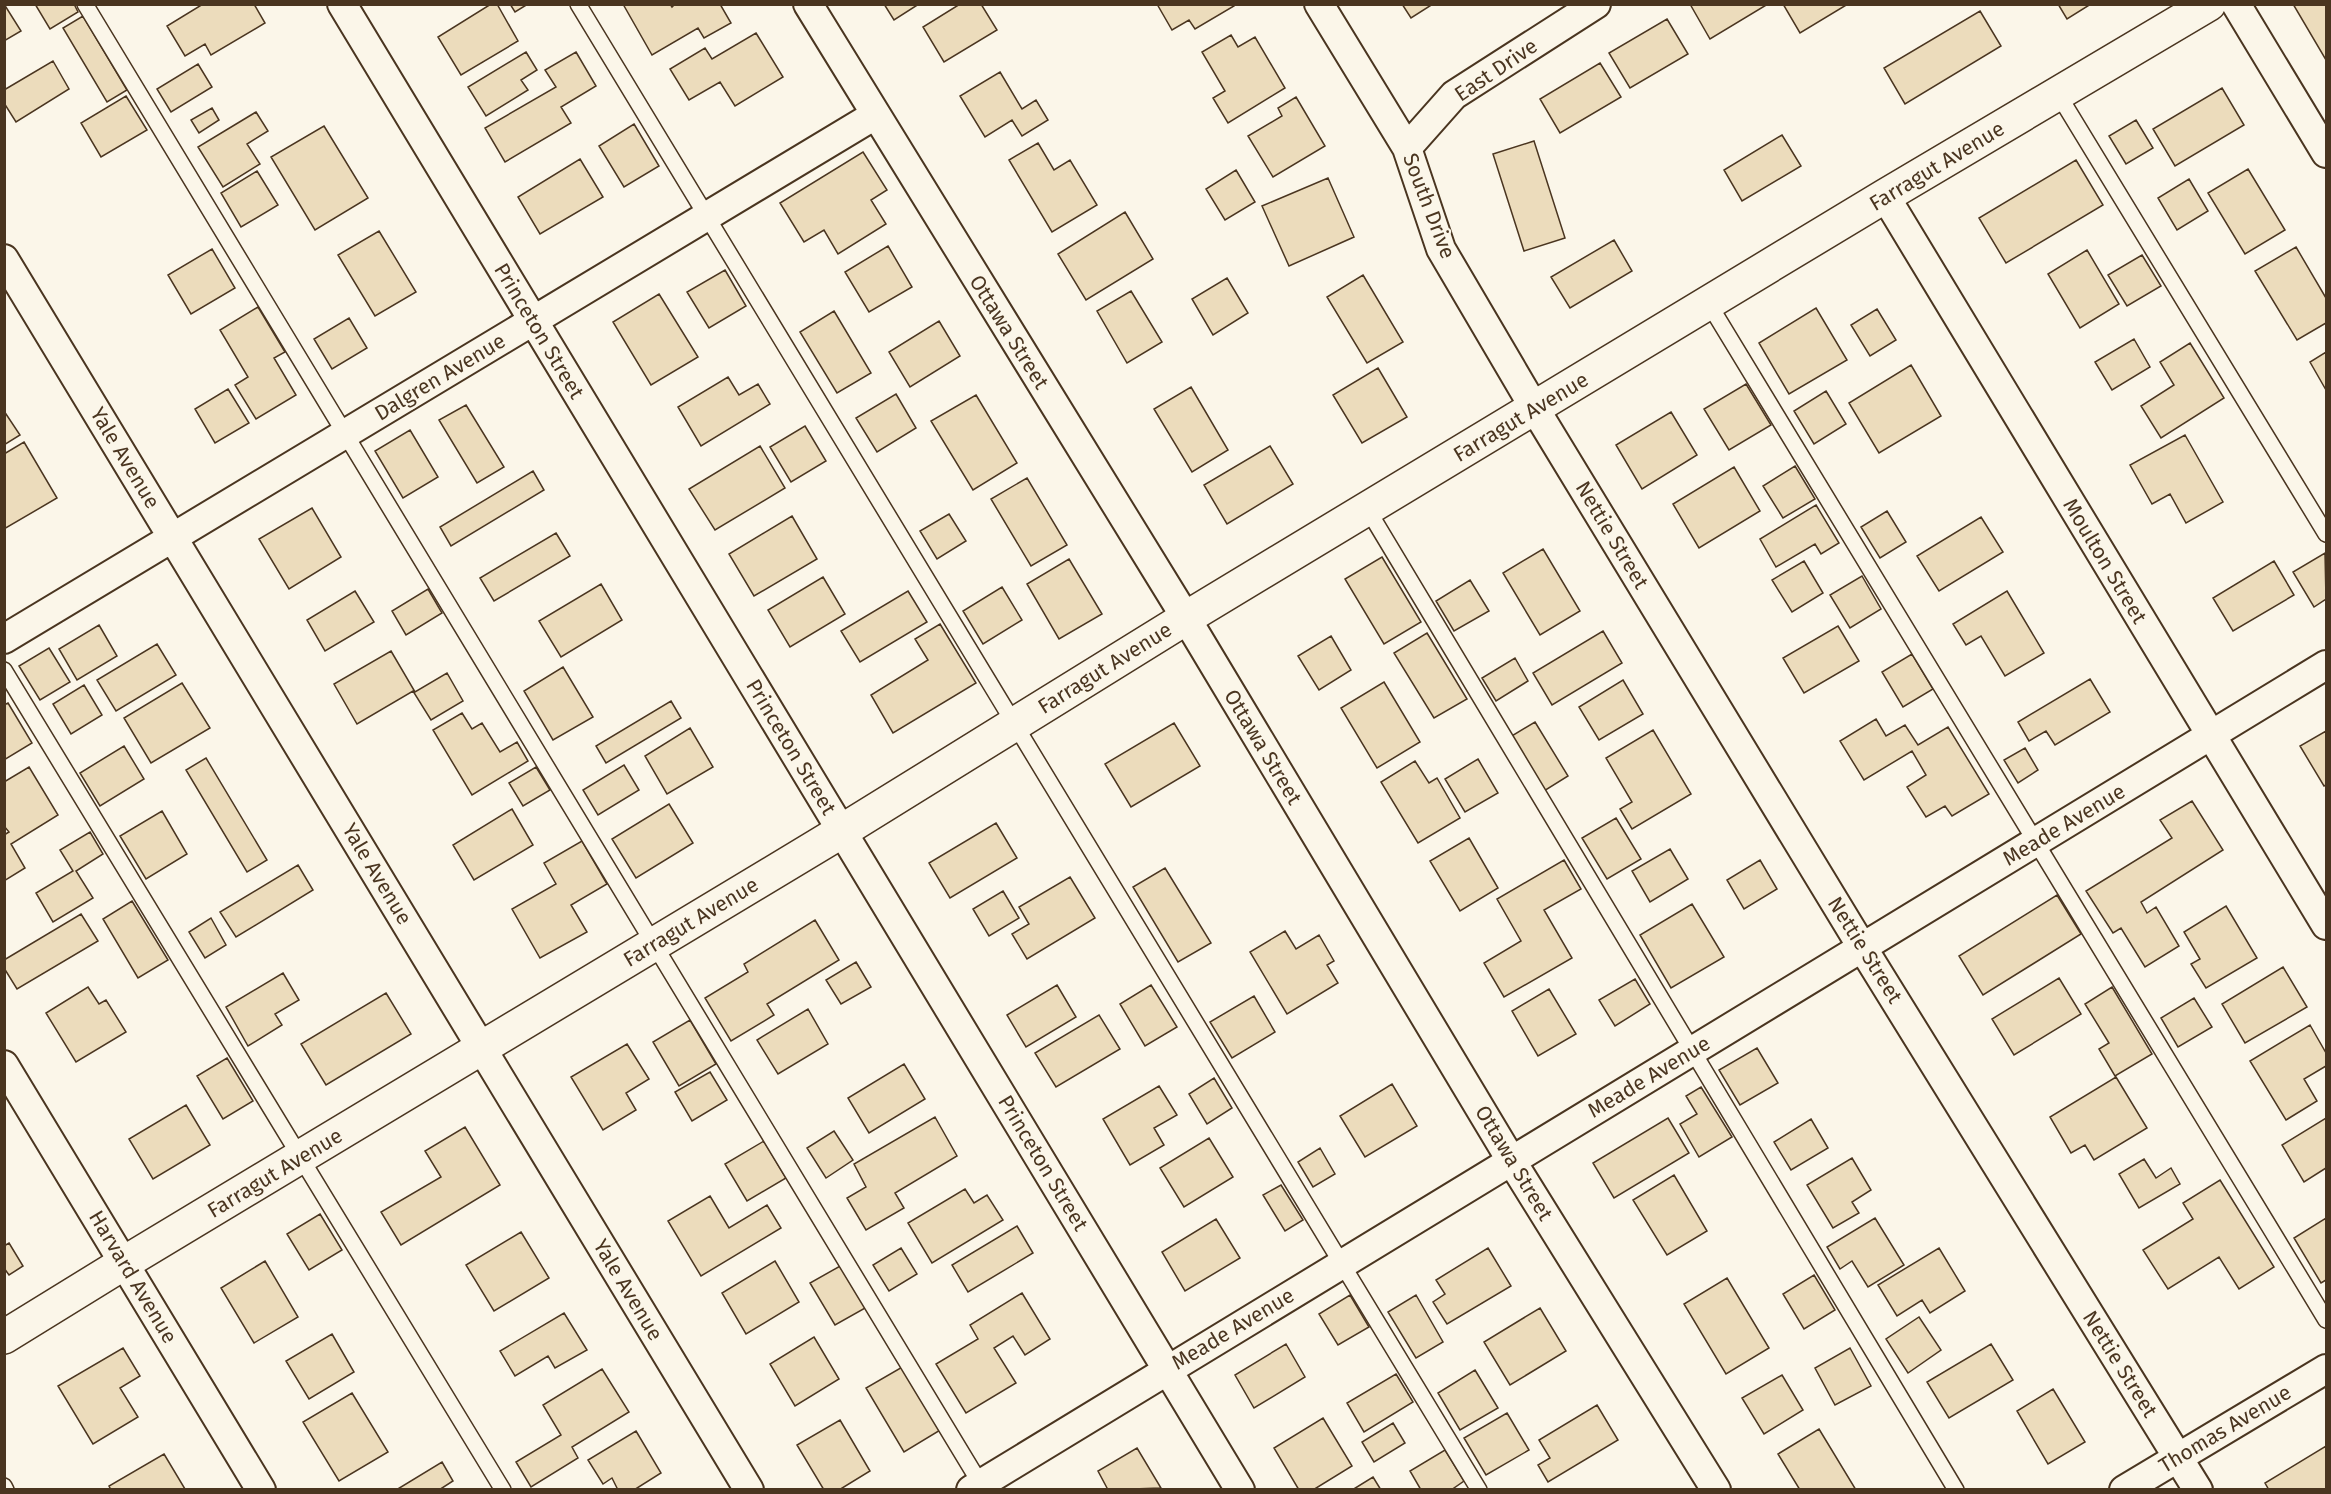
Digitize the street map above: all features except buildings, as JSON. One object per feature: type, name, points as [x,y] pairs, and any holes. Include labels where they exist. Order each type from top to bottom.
[{"type":"street","name":"Princeton Street","points":[[342,4],[1240,1490]]},
{"type":"street","name":"Ottawa Street","points":[[808,4],[1186,618],[1512,1160],[1716,1490]]},
{"type":"street","name":"South Drive","points":[[1319,4],[1407,148],[1441,249],[1535,409]]},
{"type":"street","name":"East Drive","points":[[1407,148],[1454,95],[1596,4]]},
{"type":"street","name":"Farragut Avenue","points":[[4,1337],[653,946],[1186,618],[1885,196],[2209,4]]},
{"type":"street","points":[[2236,4],[2326,153]]},
{"type":"street","name":"Dalgren Avenue","points":[[4,639],[876,115]]},
{"type":"street","name":"Moulton Street","points":[[1885,196],[2326,925]]},
{"type":"street","name":"Yale Avenue","points":[[4,259],[749,1490]]},
{"type":"street","name":"Nettie Street","points":[[1535,409],[1862,947],[2198,1490]]},
{"type":"street","name":"Meade Avenue","points":[[978,1488],[1168,1369],[2326,665]]},
{"type":"street","name":"Harvard Avenue","points":[[4,1065],[261,1490]]},
{"type":"street","name":"Thomas Avenue","points":[[2124,1490],[2326,1369]]},
{"type":"lane","points":[[85,4],[978,1488]]},
{"type":"lane","points":[[578,4],[1479,1490]]},
{"type":"lane","points":[[2058,94],[2326,534]]},
{"type":"lane","points":[[1709,304],[2326,1320]]},
{"type":"lane","points":[[1368,510],[1956,1490]]},
{"type":"lane","points":[[4,670],[503,1490]]}]
